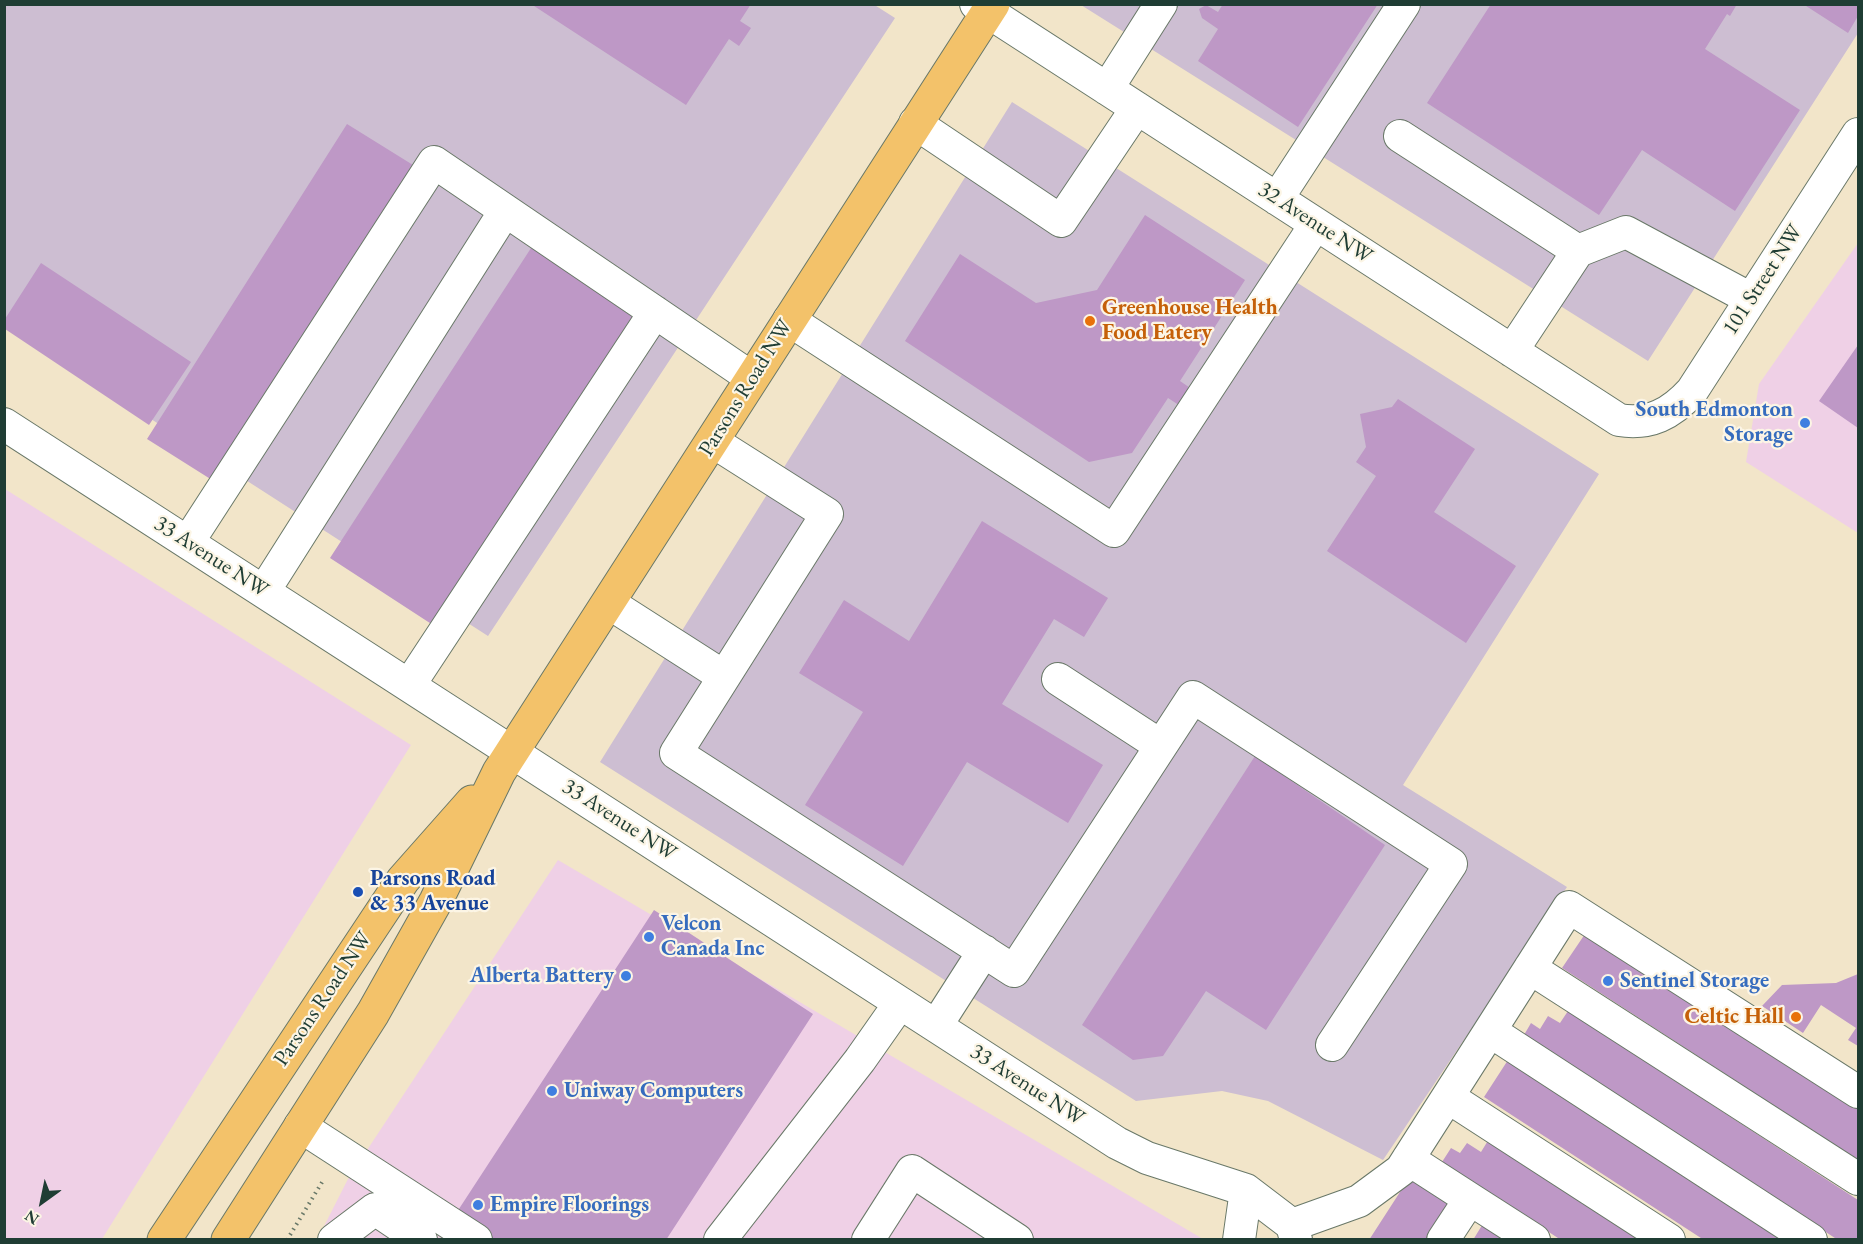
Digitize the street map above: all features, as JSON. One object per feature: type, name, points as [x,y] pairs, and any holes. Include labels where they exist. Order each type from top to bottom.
[{"type":"main road","name":"Parsons Road NW","points":[[228,1239],[373,1013],[436,901],[506,761],[915,123],[985,7]]},
{"type":"main road","name":"Parsons Road NW","points":[[164,1239],[402,880],[506,761]]},
{"type":"street","points":[[1107,89],[1161,4]]},
{"type":"street","points":[[1277,199],[1404,4]]},
{"type":"street","name":"32 Avenue NW","points":[[985,7],[1107,89],[1619,420],[1635,422],[1659,418]]},
{"type":"street","points":[[915,123],[1062,220],[1137,108]]},
{"type":"street","name":"101 Street NW","points":[[1659,418],[1679,405],[1692,391],[1858,135]]},
{"type":"street","points":[[1400,136],[1578,251]]},
{"type":"street","points":[[188,542],[434,162],[752,378]]},
{"type":"street","points":[[264,591],[505,211]]},
{"type":"street","points":[[789,320],[1114,531],[1316,224]]},
{"type":"street","points":[[1512,351],[1578,251],[1626,232],[1751,299]]},
{"type":"street","points":[[410,684],[655,312]]},
{"type":"street","name":"33 Avenue NW","points":[[4,424],[410,684],[506,761],[900,1003],[1117,1143],[1147,1158],[1246,1190],[1294,1232]]},
{"type":"street","points":[[712,441],[828,514],[675,753],[1014,970],[1193,697],[1451,864],[1332,1045]]},
{"type":"street","points":[[609,603],[723,676]]},
{"type":"street","points":[[1058,679],[1161,746]]},
{"type":"street","points":[[1294,1232],[1359,1201],[1401,1170],[1569,907],[1858,1092]]},
{"type":"street","points":[[936,1026],[984,951]]},
{"type":"street","points":[[1530,968],[1858,1179]]},
{"type":"street","points":[[720,1239],[860,1060],[900,1003]]},
{"type":"street","points":[[1490,1031],[1811,1239]]},
{"type":"street","points":[[1448,1097],[1668,1239]]},
{"type":"street","points":[[300,1126],[476,1239]]},
{"type":"street","points":[[1408,1159],[1534,1239]]},
{"type":"street","points":[[868,1239],[912,1172],[1017,1239]]},
{"type":"street","points":[[1239,1239],[1246,1190]]},
{"type":"street","points":[[1443,1239],[1470,1199]]},
{"type":"street","points":[[334,1239],[375,1209],[421,1239]]},
{"type":"path","points":[[287,1239],[340,1152]]},
{"type":"shaded area","points":[[873,4],[895,18],[488,636],[5,325],[4,5]]},
{"type":"shaded area","points":[[1858,4],[1858,33],[1648,361],[1081,5]]},
{"type":"shaded area","points":[[1012,102],[1599,474],[1403,785],[1567,887],[1383,1160],[1268,1101],[1222,1091],[1136,1101],[600,762]]},
{"type":"shaded area","name":"South Edmonton Storage","points":[[1858,243],[1858,533],[1746,462],[1759,384]]},
{"type":"shaded area","points":[[5,489],[411,745],[102,1239],[5,1239]]},
{"type":"shaded area","points":[[558,860],[1203,1239],[317,1240],[348,1179]]},
{"type":"building","points":[[531,4],[751,4],[740,21],[751,28],[739,46],[729,39],[686,105]]},
{"type":"building","points":[[1223,4],[1378,4],[1298,127],[1198,61],[1218,29],[1202,18],[1199,9],[1206,5],[1218,12]]},
{"type":"building","points":[[1491,4],[1737,4],[1730,16],[1727,14],[1705,49],[1800,110],[1735,211],[1642,150],[1599,215],[1427,103]]},
{"type":"building","points":[[1803,4],[1858,4],[1858,16],[1848,33]]},
{"type":"building","points":[[347,124],[413,165],[212,480],[147,439]]},
{"type":"building","points":[[1145,215],[1245,280],[1180,381],[1196,392],[1185,409],[1168,398],[1132,453],[1089,462],[905,341],[960,254],[1036,303],[1097,290]]},
{"type":"building","points":[[533,245],[639,313],[436,627],[330,558]]},
{"type":"building","points":[[41,263],[191,362],[149,425],[5,329],[5,319]]},
{"type":"building","points":[[1858,345],[1858,428],[1819,401]]},
{"type":"building","points":[[1398,399],[1475,449],[1434,512],[1516,566],[1466,643],[1327,551],[1376,476],[1356,462],[1366,447],[1360,414],[1392,407]]},
{"type":"building","points":[[982,521],[1108,598],[1084,637],[1054,619],[1002,704],[1103,765],[1068,823],[967,762],[903,866],[805,805],[863,712],[799,673],[844,600],[909,641]]},
{"type":"building","points":[[1255,756],[1385,845],[1266,1030],[1206,991],[1163,1056],[1133,1060],[1082,1025]]},
{"type":"building","points":[[654,910],[813,1014],[666,1240],[492,1240],[455,1215]]},
{"type":"building","points":[[1587,931],[1858,1107],[1858,1160],[1562,968]]},
{"type":"building","name":"Celtic Hall","points":[[1858,974],[1858,1046],[1848,1040],[1856,1028],[1821,1005],[1803,1033],[1762,1006],[1782,985],[1836,983]]},
{"type":"building","points":[[1568,1011],[1858,1200],[1858,1240],[1838,1240],[1524,1035],[1531,1023],[1540,1029],[1548,1016],[1560,1023]]},
{"type":"building","points":[[1508,1060],[1787,1240],[1704,1240],[1484,1097]]},
{"type":"building","points":[[1489,1139],[1644,1240],[1561,1240],[1442,1162],[1451,1148],[1460,1153],[1467,1143],[1481,1152]]},
{"type":"building","points":[[1411,1175],[1451,1201],[1426,1240],[1369,1240]]},
{"type":"building","points":[[1484,1222],[1510,1240],[1473,1240]]},
{"type":"place","name":"Greenhouse Health Food Eatery","points":[[1090,321]]},
{"type":"place","name":"South Edmonton Storage","points":[[1805,423]]},
{"type":"place","name":"Parsons Road & 33 Avenue","points":[[358,892]]},
{"type":"place","name":"Velcon Canada Inc","points":[[649,937]]},
{"type":"place","name":"Alberta Battery","points":[[626,976]]},
{"type":"place","name":"Sentinel Storage","points":[[1608,981]]},
{"type":"place","name":"Celtic Hall","points":[[1796,1017]]},
{"type":"place","name":"Uniway Computers","points":[[552,1091]]},
{"type":"place","name":"Empire Floorings","points":[[478,1205]]}]
